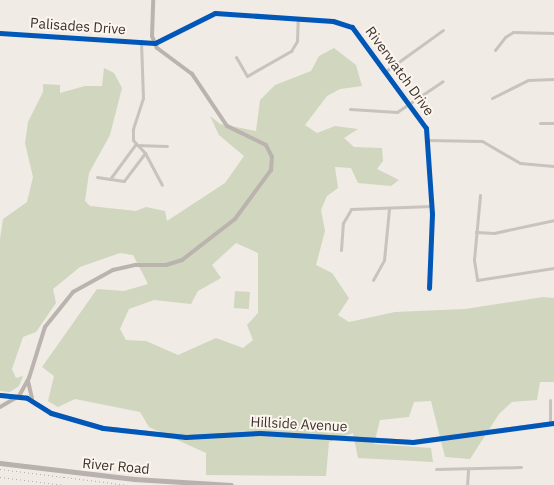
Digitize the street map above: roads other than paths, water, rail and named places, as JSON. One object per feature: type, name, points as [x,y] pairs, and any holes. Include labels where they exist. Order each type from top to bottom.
[{"type":"main road","name":"River Road","points":[[1,463],[134,479],[231,485]]},
{"type":"street","points":[[0,407],[19,396],[29,378],[45,327],[73,292],[113,270],[135,266],[166,265],[182,260],[236,219],[271,170],[272,157],[266,144],[239,134],[224,123],[192,74],[178,60],[160,50],[155,43],[153,0]]},
{"type":"street","name":"Riverwatch Drive","points":[[155,43],[212,13],[337,21],[352,27],[424,124],[428,140],[432,206],[429,288]]},
{"type":"street","points":[[236,57],[247,76],[291,51],[297,41],[298,18]]},
{"type":"street","points":[[386,71],[443,30]]},
{"type":"street","points":[[496,50],[505,37],[513,32],[554,33]]},
{"type":"street","name":"Palisades Drive","points":[[0,33],[155,43]]},
{"type":"street","points":[[141,42],[144,91],[141,111],[133,129],[135,144],[145,153],[151,170],[162,185]]},
{"type":"street","points":[[492,98],[528,80],[554,79]]},
{"type":"street","points":[[350,110],[397,112],[443,81]]},
{"type":"street","points":[[540,123],[554,123]]},
{"type":"street","points":[[428,140],[482,141],[520,163],[554,166]]},
{"type":"street","points":[[135,144],[167,146]]},
{"type":"street","points":[[110,179],[135,144]]},
{"type":"street","points":[[97,177],[124,181],[145,153]]},
{"type":"street","points":[[480,195],[474,260],[477,280],[554,268]]},
{"type":"street","points":[[341,250],[343,223],[349,211],[362,207],[389,209],[432,206]]},
{"type":"street","points":[[373,280],[384,260],[389,209]]},
{"type":"street","points":[[476,232],[494,233],[554,220]]},
{"type":"street","points":[[29,378],[28,389],[32,399]]},
{"type":"street","points":[[2,395],[6,404]]},
{"type":"street","name":"Hillside Avenue","points":[[2,395],[19,396],[32,399],[51,414],[103,428],[179,436],[260,433],[413,442],[552,423]]},
{"type":"street","points":[[550,400],[552,423]]},
{"type":"street","points":[[436,469],[521,467]]},
{"type":"street","points":[[467,485],[468,469]]},
{"type":"railway","points":[[0,469],[129,485]]},
{"type":"railway","points":[[0,477],[65,485]]}]
